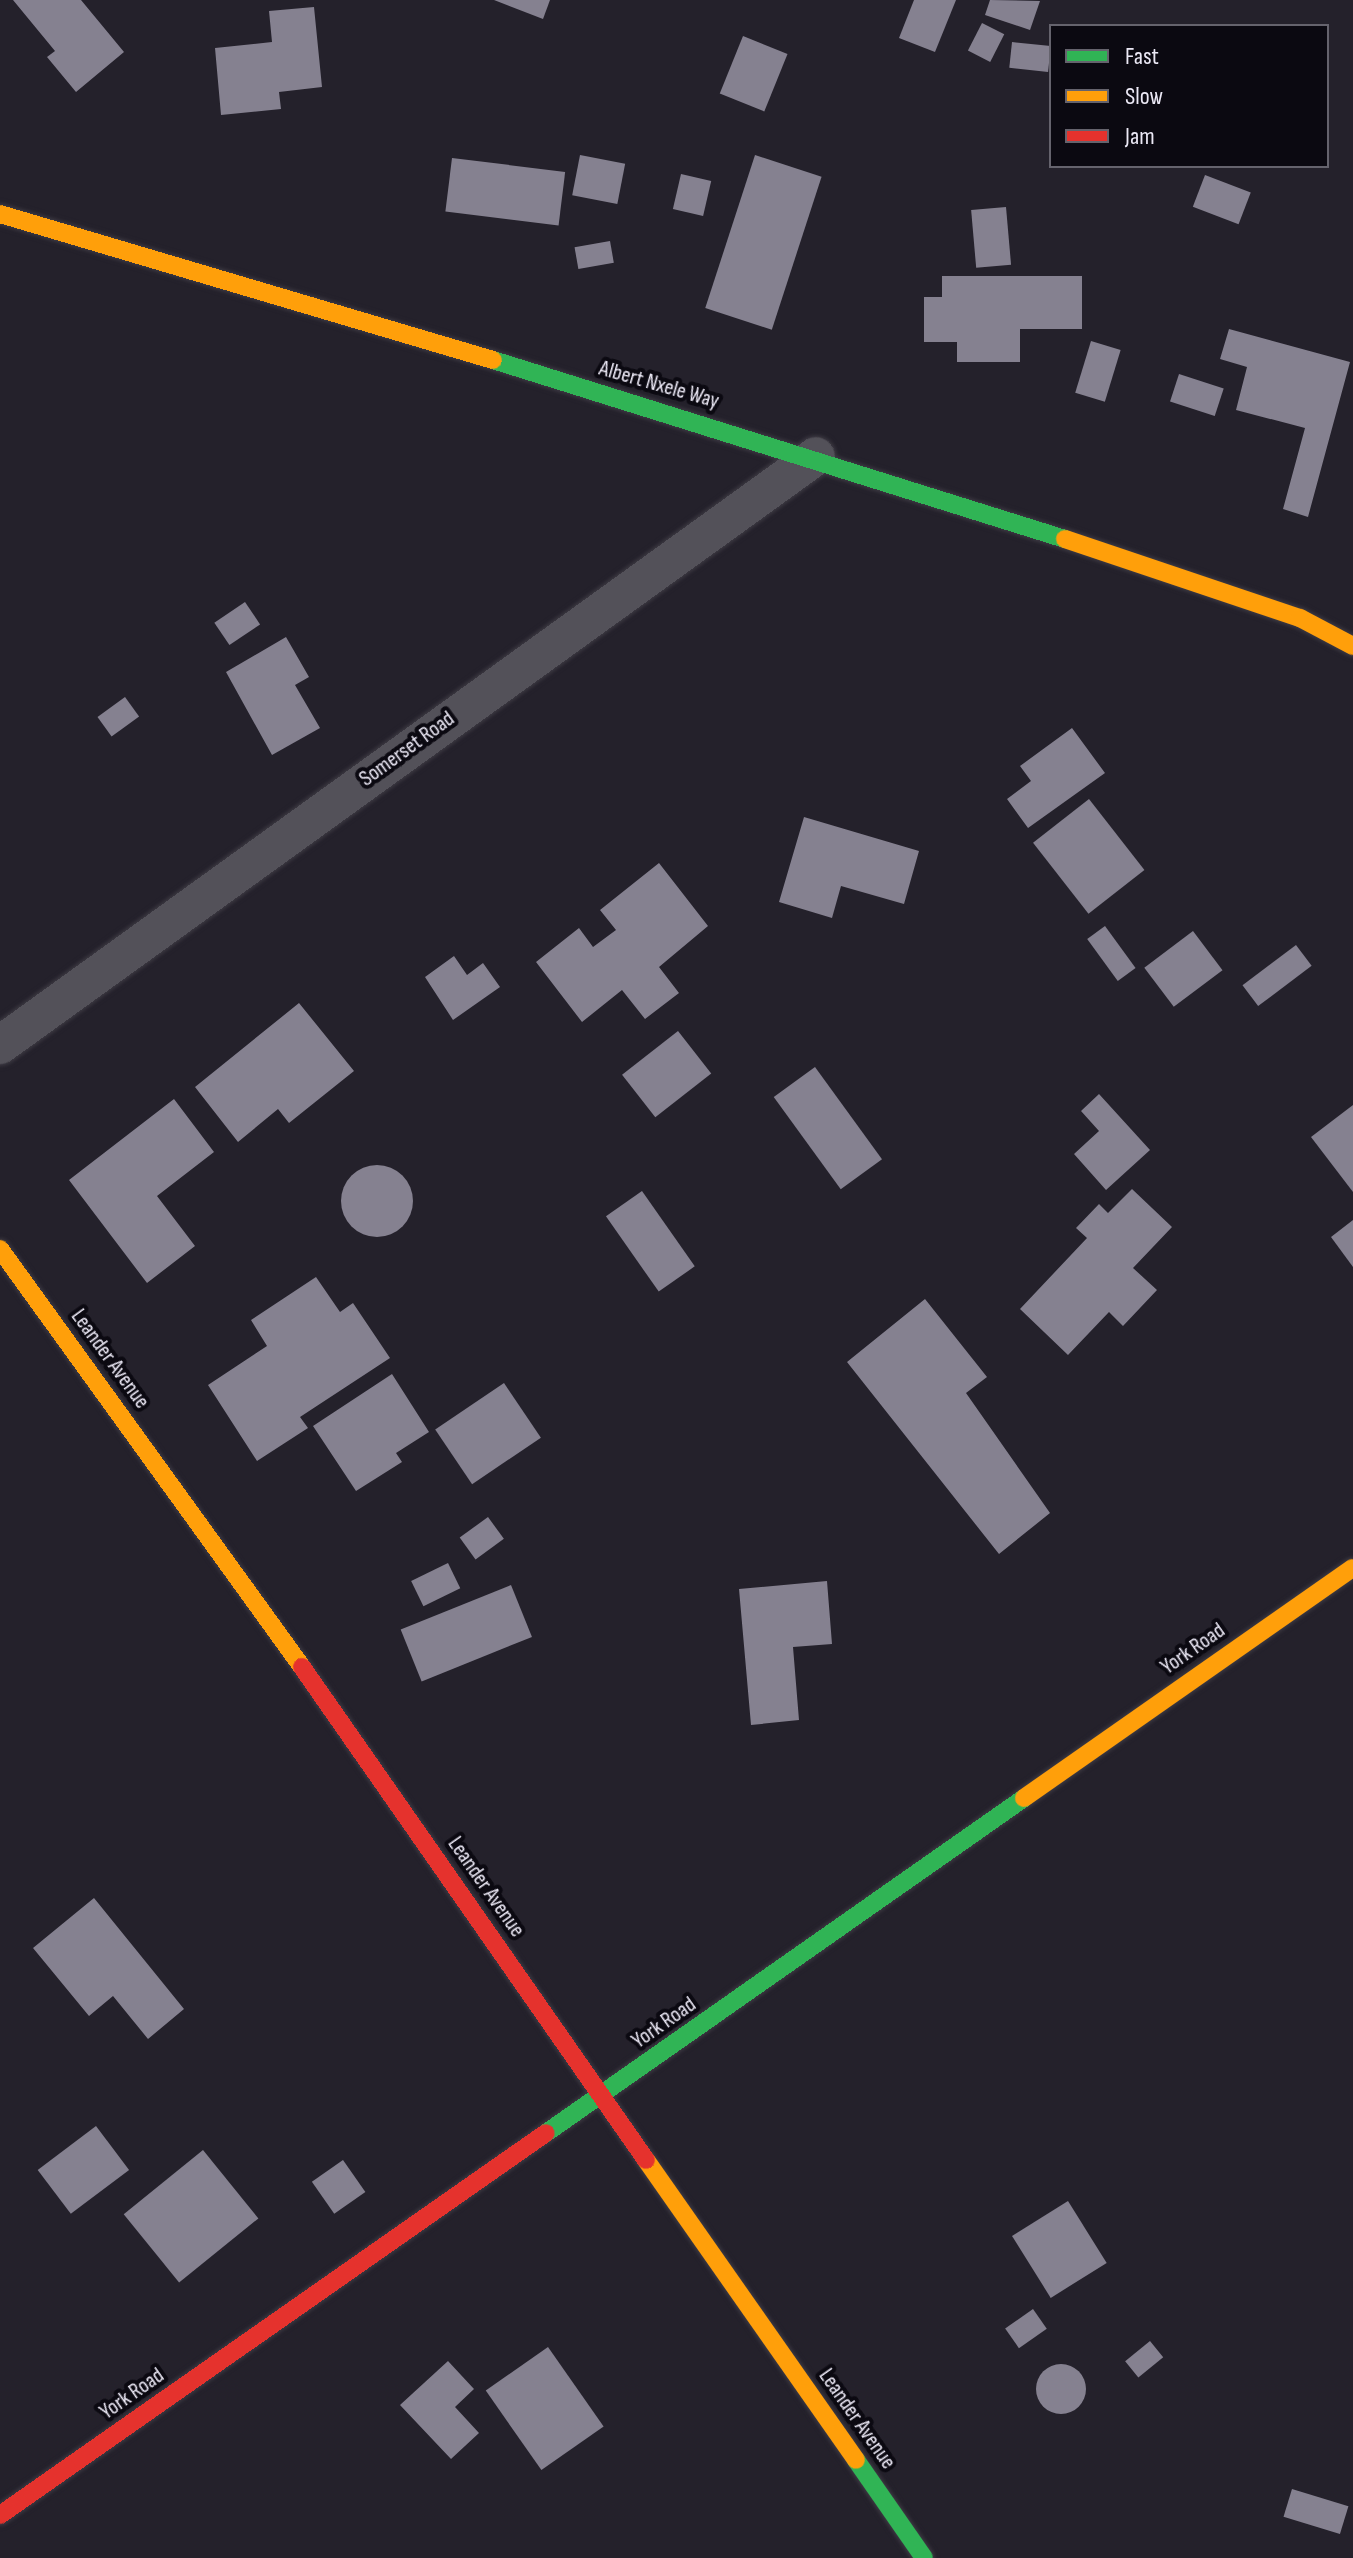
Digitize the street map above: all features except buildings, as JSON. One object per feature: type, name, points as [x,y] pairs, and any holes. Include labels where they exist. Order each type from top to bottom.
[{"type":"street","name":"Albert Nxele Way","points":[[0,214],[816,456],[1300,618],[1353,646]]},
{"type":"street","name":"Somerset Road","points":[[0,1045],[816,456]]},
{"type":"street","name":"Albert Nxele Way","points":[[1300,618],[1353,621]]},
{"type":"street","name":"Leander Avenue","points":[[0,1249],[604,2095],[924,2558]]},
{"type":"street","name":"York Road","points":[[0,2515],[1353,1568]]},
{"type":"traffic: fast","points":[[493,360],[1065,539]]},
{"type":"traffic: fast","points":[[546,2133],[1024,1798]]},
{"type":"traffic: fast","points":[[856,2460],[924,2558]]},
{"type":"traffic: slow","points":[[0,214],[493,360]]},
{"type":"traffic: slow","points":[[1065,539],[1300,618],[1353,646]]},
{"type":"traffic: slow","points":[[0,1249],[302,1667]]},
{"type":"traffic: slow","points":[[1024,1798],[1353,1568]]},
{"type":"traffic: slow","points":[[646,2160],[856,2460]]},
{"type":"traffic: jam","points":[[302,1667],[646,2160]]},
{"type":"traffic: jam","points":[[0,2515],[546,2133]]}]
